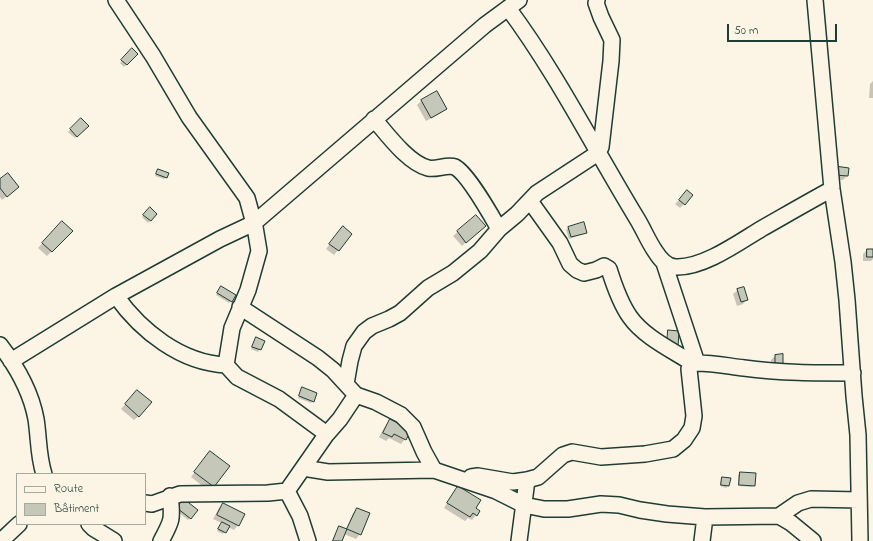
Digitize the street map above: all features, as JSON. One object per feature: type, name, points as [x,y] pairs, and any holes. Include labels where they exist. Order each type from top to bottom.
[{"type":"street","points":[[116,0],[153,56],[189,117],[247,198],[254,223],[259,251],[248,290],[232,328],[226,365]]},
{"type":"street","points":[[346,384],[354,346],[364,332],[372,326],[400,313],[428,288],[453,273],[480,251],[499,229],[537,193],[598,153],[602,142],[612,40],[600,17],[596,3],[597,0]]},
{"type":"street","points":[[815,0],[832,190],[843,262],[858,435],[860,541]]},
{"type":"street","points":[[12,362],[116,296],[220,239],[254,223],[485,25],[514,4],[525,31],[642,226],[655,251],[664,263],[694,363]]},
{"type":"street","points":[[374,119],[397,146],[414,161],[428,168],[454,167],[464,174],[499,229]]},
{"type":"street","points":[[664,263],[674,267],[687,266],[723,252],[832,190]]},
{"type":"street","points":[[530,201],[560,243],[570,264],[577,270],[584,273],[604,266],[609,269],[624,308],[630,319],[661,344],[694,363],[725,364],[744,368],[791,372],[852,373]]},
{"type":"street","points":[[116,296],[126,310],[159,341],[185,354],[211,364],[226,365],[237,377],[279,399],[326,435]]},
{"type":"street","points":[[240,307],[318,358],[356,395],[376,402],[401,415],[414,427],[424,452],[434,470]]},
{"type":"street","points":[[0,345],[17,370],[28,392],[36,418],[41,471]]},
{"type":"street","points":[[458,477],[478,476],[513,482],[538,477],[563,455],[572,452],[601,457],[645,454],[673,449],[684,440],[692,428],[694,416],[689,369],[694,363]]},
{"type":"street","points":[[146,503],[152,504],[170,496],[180,494],[268,493],[287,491],[356,395]]},
{"type":"street","points":[[303,468],[328,472],[434,470],[458,477],[524,505],[544,509],[568,509],[601,504],[619,505],[667,514],[705,517],[779,516],[798,503],[811,499],[859,500]]},
{"type":"street","points":[[519,541],[527,480]]},
{"type":"street","points":[[287,491],[300,516],[308,541]]},
{"type":"street","points":[[161,541],[170,525],[172,515],[170,496]]},
{"type":"street","points":[[779,516],[813,541]]},
{"type":"street","points":[[702,541],[705,517]]},
{"type":"street","points":[[2,541],[17,525]]},
{"type":"street","points":[[90,525],[114,541]]},
{"type":"building","points":[[132,48],[138,54],[127,65],[121,60]]},
{"type":"building","points":[[437,91],[447,109],[431,118],[421,100]]},
{"type":"building","points":[[81,118],[89,126],[77,137],[70,129]]},
{"type":"building","points":[[835,166],[849,168],[848,176],[834,175]]},
{"type":"building","points":[[158,169],[169,173],[167,178],[156,174]]},
{"type":"building","points":[[8,173],[19,187],[7,197],[0,188],[0,179]]},
{"type":"building","points":[[687,190],[693,195],[685,205],[679,200]]},
{"type":"building","points":[[150,207],[157,214],[151,221],[143,215]]},
{"type":"building","points":[[476,215],[486,226],[466,243],[457,231]]},
{"type":"building","points":[[62,221],[73,231],[52,252],[42,243]]},
{"type":"building","points":[[584,222],[587,233],[571,237],[568,227]]},
{"type":"building","points":[[343,226],[352,234],[339,251],[329,244]]},
{"type":"building","points":[[867,249],[873,249],[873,257],[867,257]]},
{"type":"building","points":[[221,286],[236,295],[232,302],[217,293]]},
{"type":"building","points":[[744,287],[748,300],[741,302],[737,289]]},
{"type":"building","points":[[668,330],[679,331],[678,347],[667,346]]},
{"type":"building","points":[[256,337],[265,341],[261,350],[252,347]]},
{"type":"building","points":[[783,354],[783,364],[775,364],[775,355]]},
{"type":"building","points":[[302,387],[317,393],[314,402],[299,396]]},
{"type":"building","points":[[137,390],[152,402],[139,417],[125,404]]},
{"type":"building","points":[[390,419],[411,430],[406,440],[394,434],[392,437],[383,433]]},
{"type":"building","points":[[210,451],[230,466],[214,487],[194,472]]},
{"type":"building","points":[[740,472],[756,473],[755,486],[739,485]]},
{"type":"building","points":[[722,477],[731,478],[729,486],[721,485]]},
{"type":"building","points":[[458,486],[481,500],[476,508],[480,511],[477,516],[473,513],[470,517],[447,503]]},
{"type":"building","points":[[180,496],[198,510],[191,519],[173,505]]},
{"type":"building","points":[[223,503],[245,514],[239,526],[217,515]]},
{"type":"building","points":[[357,508],[370,513],[361,535],[347,529]]},
{"type":"building","points":[[222,522],[230,526],[226,533],[218,529]]},
{"type":"building","points":[[339,526],[347,529],[342,541],[333,541]]}]
